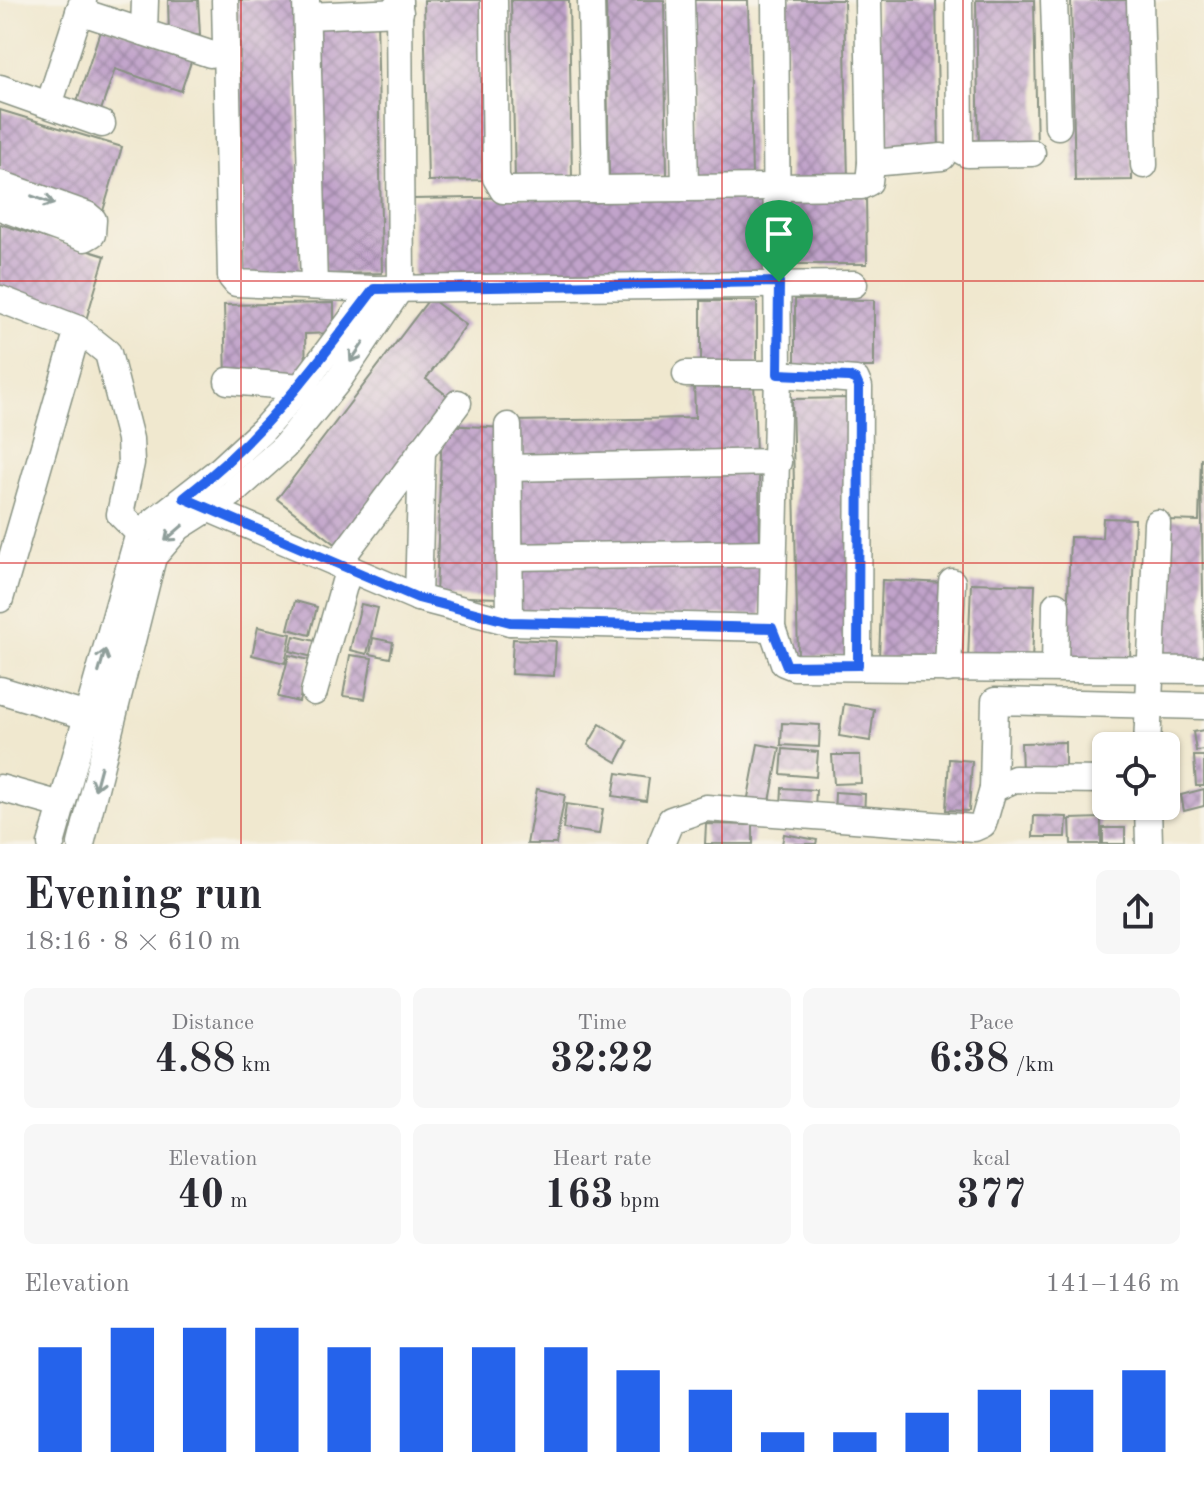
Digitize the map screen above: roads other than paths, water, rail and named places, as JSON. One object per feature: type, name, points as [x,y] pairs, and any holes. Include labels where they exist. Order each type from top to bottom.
[{"type":"street","points":[[144,32],[145,0]]},
{"type":"street","points":[[225,0],[231,277],[236,283],[247,286],[374,289],[779,282],[854,284]]},
{"type":"street","points":[[494,0],[496,178],[499,185],[509,190],[861,186],[869,182],[868,0]]},
{"type":"street","points":[[591,0],[595,189]]},
{"type":"street","points":[[681,0],[685,186]]},
{"type":"street","points":[[775,0],[779,282],[778,462],[772,553],[772,628],[787,666],[1204,670]]},
{"type":"street","points":[[959,0],[960,150],[967,154],[1032,153]]},
{"type":"street","points":[[1054,0],[1058,126]]},
{"type":"street","points":[[1140,0],[1144,165]]},
{"type":"street","points":[[49,105],[81,6],[210,54]]},
{"type":"street","points":[[81,844],[153,557],[179,527],[210,509],[284,447],[338,381],[401,287],[400,6],[307,8],[314,286]]},
{"type":"street","points":[[0,88],[102,124]]},
{"type":"street","points":[[871,163],[942,157]]},
{"type":"street","points":[[0,184],[87,215],[93,220],[92,234],[85,238],[0,207]]},
{"type":"street","points":[[51,844],[139,533],[252,440],[301,387],[374,289]]},
{"type":"street","points":[[1,301],[78,329],[108,353],[130,439],[131,463],[120,514],[139,533]]},
{"type":"street","points":[[0,599],[78,329]]},
{"type":"street","points":[[686,374],[778,374],[849,377],[856,380],[859,387],[858,665]]},
{"type":"street","points":[[228,381],[301,387]]},
{"type":"street","points":[[314,692],[342,568],[422,450],[458,403]]},
{"type":"street","points":[[508,426],[510,622]]},
{"type":"street","points":[[418,598],[422,450]]},
{"type":"street","points":[[508,468],[778,462]]},
{"type":"street","points":[[184,498],[418,598],[510,622],[772,628]]},
{"type":"street","points":[[1147,732],[1157,523]]},
{"type":"street","points":[[509,557],[772,553]]},
{"type":"street","points":[[948,669],[952,582]]},
{"type":"street","points":[[1055,668],[1056,605]]},
{"type":"street","points":[[0,690],[112,725]]},
{"type":"street","points":[[661,844],[671,820],[706,808],[974,828],[983,824],[993,789],[995,701],[1204,706]]},
{"type":"street","points":[[993,789],[1015,779],[1092,780]]},
{"type":"street","points":[[0,788],[61,805]]},
{"type":"street","points":[[1148,820],[1149,844]]}]
